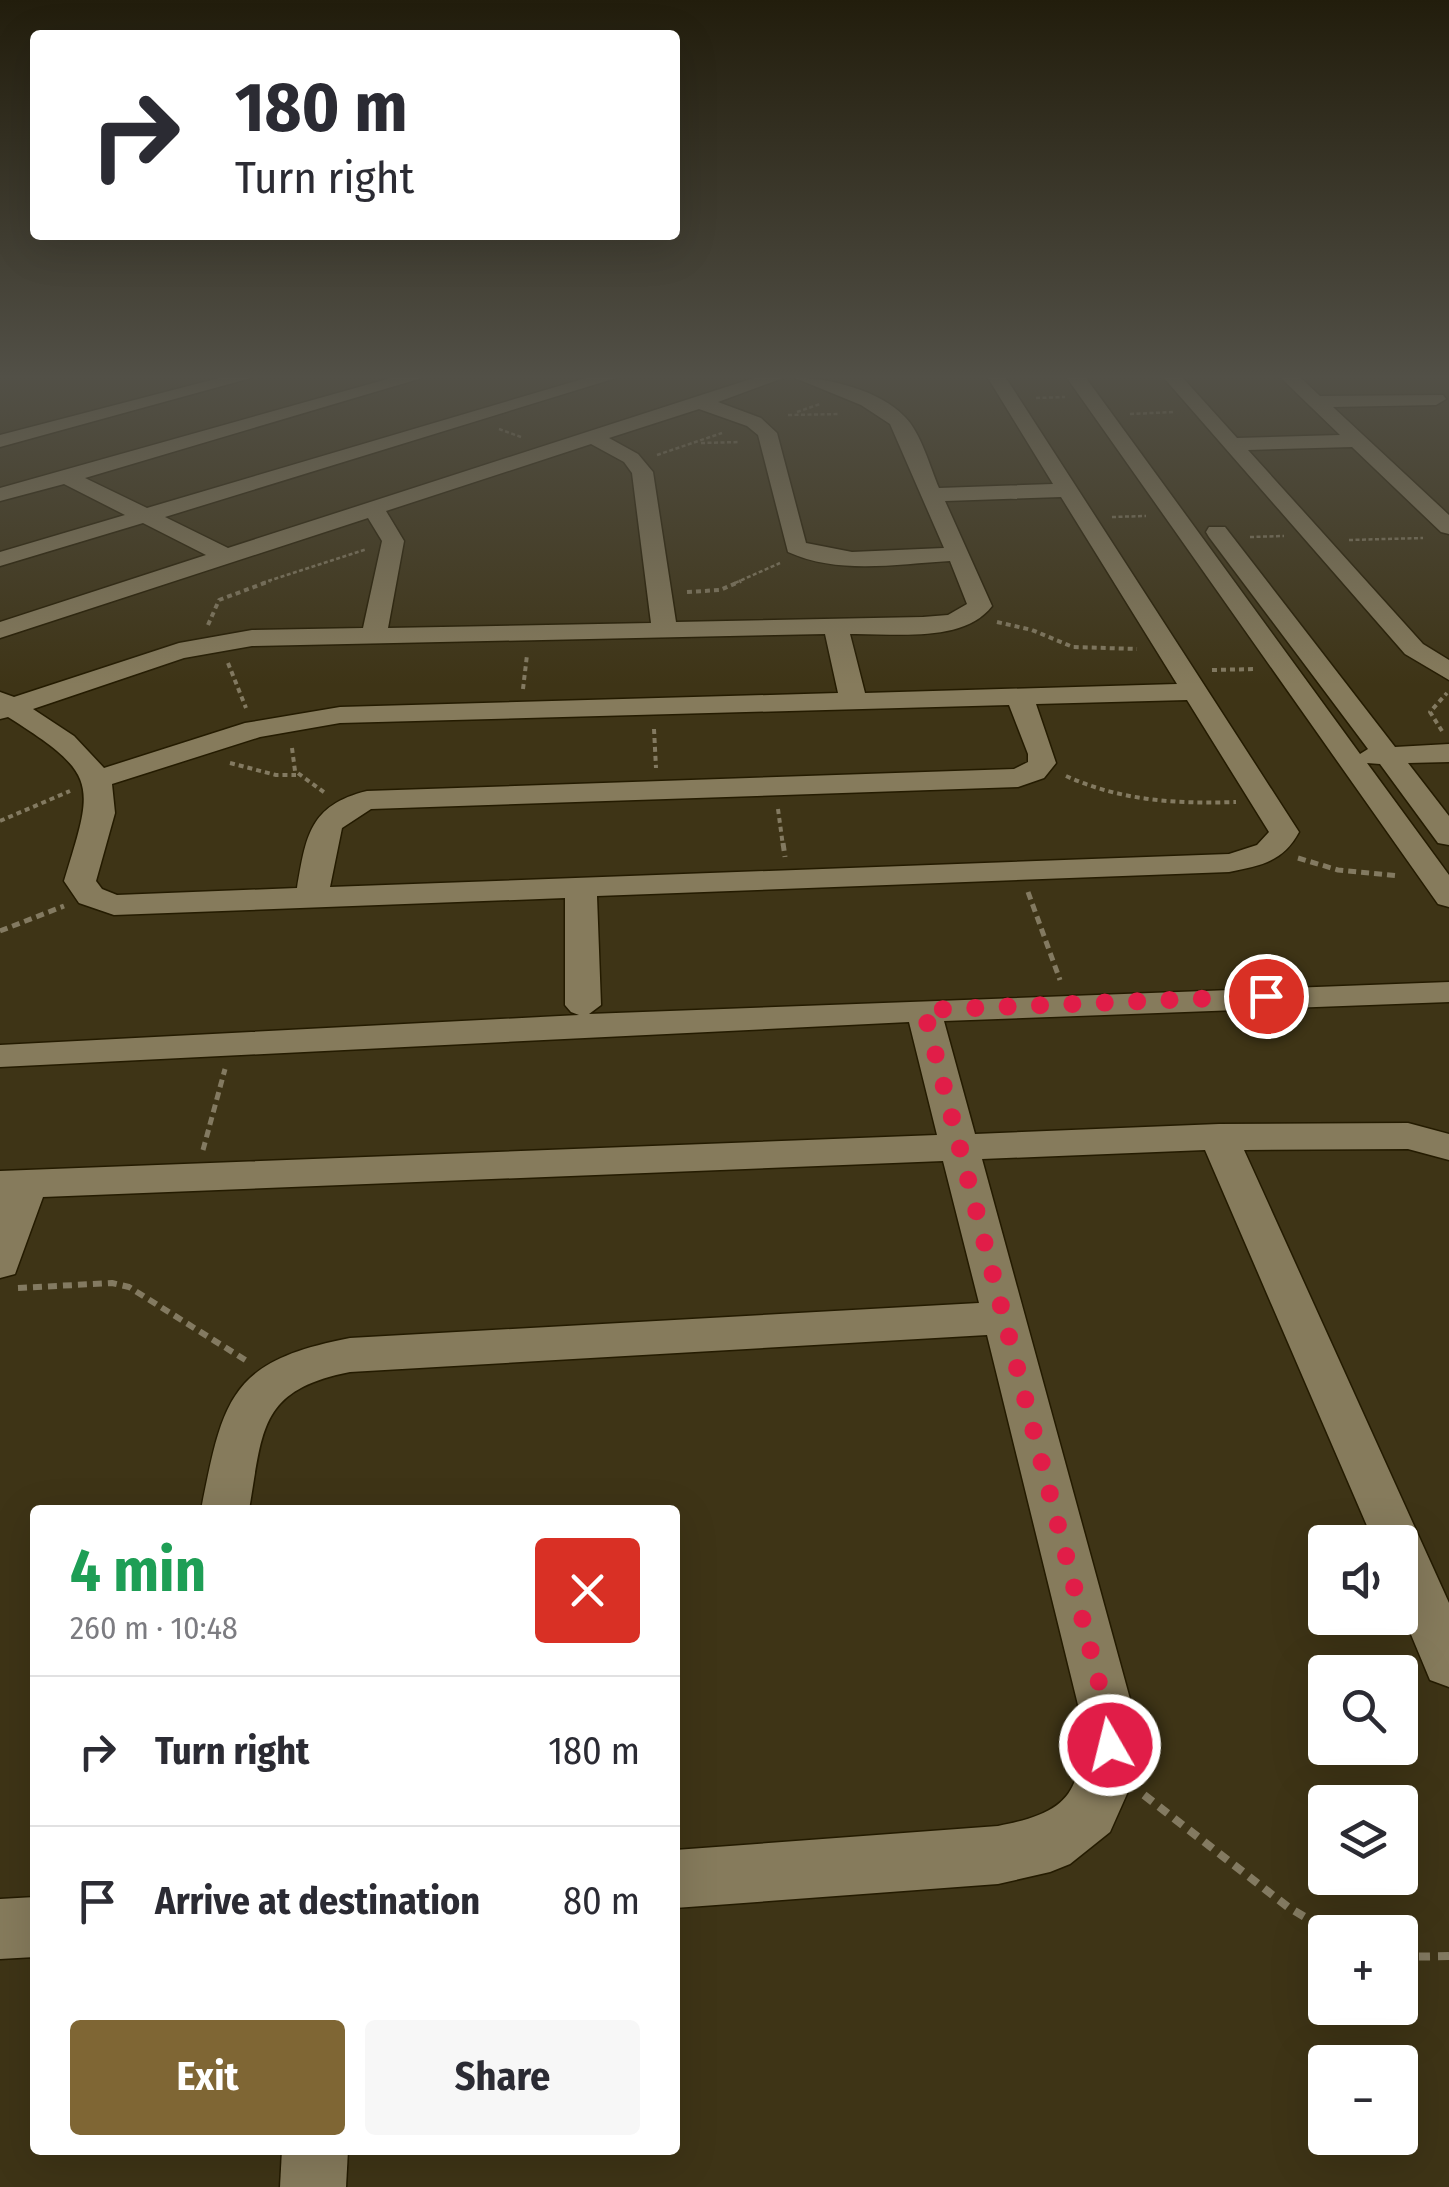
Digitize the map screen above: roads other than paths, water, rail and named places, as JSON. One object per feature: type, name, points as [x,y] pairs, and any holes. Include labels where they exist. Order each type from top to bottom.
[{"type":"street","points":[[0,494],[50,480]]},
{"type":"street","points":[[73,480],[226,556]]},
{"type":"street","points":[[0,556],[255,480]]},
{"type":"street","points":[[0,630],[458,480]]},
{"type":"street","points":[[643,480],[665,630]]},
{"type":"street","points":[[776,480],[796,546],[806,553],[839,557],[958,554]]},
{"type":"street","points":[[4,706],[209,644],[374,635],[949,623],[970,616],[980,606],[924,480]]},
{"type":"street","points":[[4,706],[68,746],[96,780],[102,805],[80,881],[90,896],[114,905],[1229,863],[1260,857],[1278,846],[1284,832],[1060,480]]},
{"type":"street","points":[[1152,480],[1443,888]]},
{"type":"street","points":[[1178,480],[1449,836]]},
{"type":"street","points":[[1262,480],[1414,649],[1449,672]]},
{"type":"street","points":[[1392,480],[1440,533]]},
{"type":"street","points":[[931,495],[1066,490]]},
{"type":"street","points":[[373,508],[393,541],[374,635]]},
{"type":"street","points":[[836,626],[853,701]]},
{"type":"street","points":[[1277,658],[1305,646]]},
{"type":"street","points":[[96,780],[255,730],[340,714],[1019,697],[1188,681]]},
{"type":"street","points":[[312,898],[326,826],[332,814],[347,805],[377,799],[1008,778],[1034,772],[1042,764],[1042,754],[1019,697]]},
{"type":"street","points":[[1350,757],[1449,739]]},
{"type":"street","points":[[1385,748],[1449,754]]},
{"type":"street","points":[[580,886],[584,1005]]},
{"type":"street","points":[[0,1056],[1062,985],[1449,973]]},
{"type":"street","points":[[0,1036],[584,1005],[924,1010],[1449,992]]},
{"type":"street","points":[[680,1879],[998,1855],[1050,1844],[1090,1813],[1110,1769],[1109,1721],[924,1010]]},
{"type":"street","points":[[0,1263],[13,1185],[1220,1138],[1408,1136],[1449,1147]]},
{"type":"street","points":[[1220,1138],[1390,1525]]},
{"type":"street","points":[[226,1505],[248,1406],[274,1378],[310,1360],[1004,1318]]},
{"type":"street","points":[[1418,1590],[1449,1663]]},
{"type":"street","points":[[0,1930],[30,1927]]},
{"type":"street","points":[[313,2187],[315,2155]]}]
